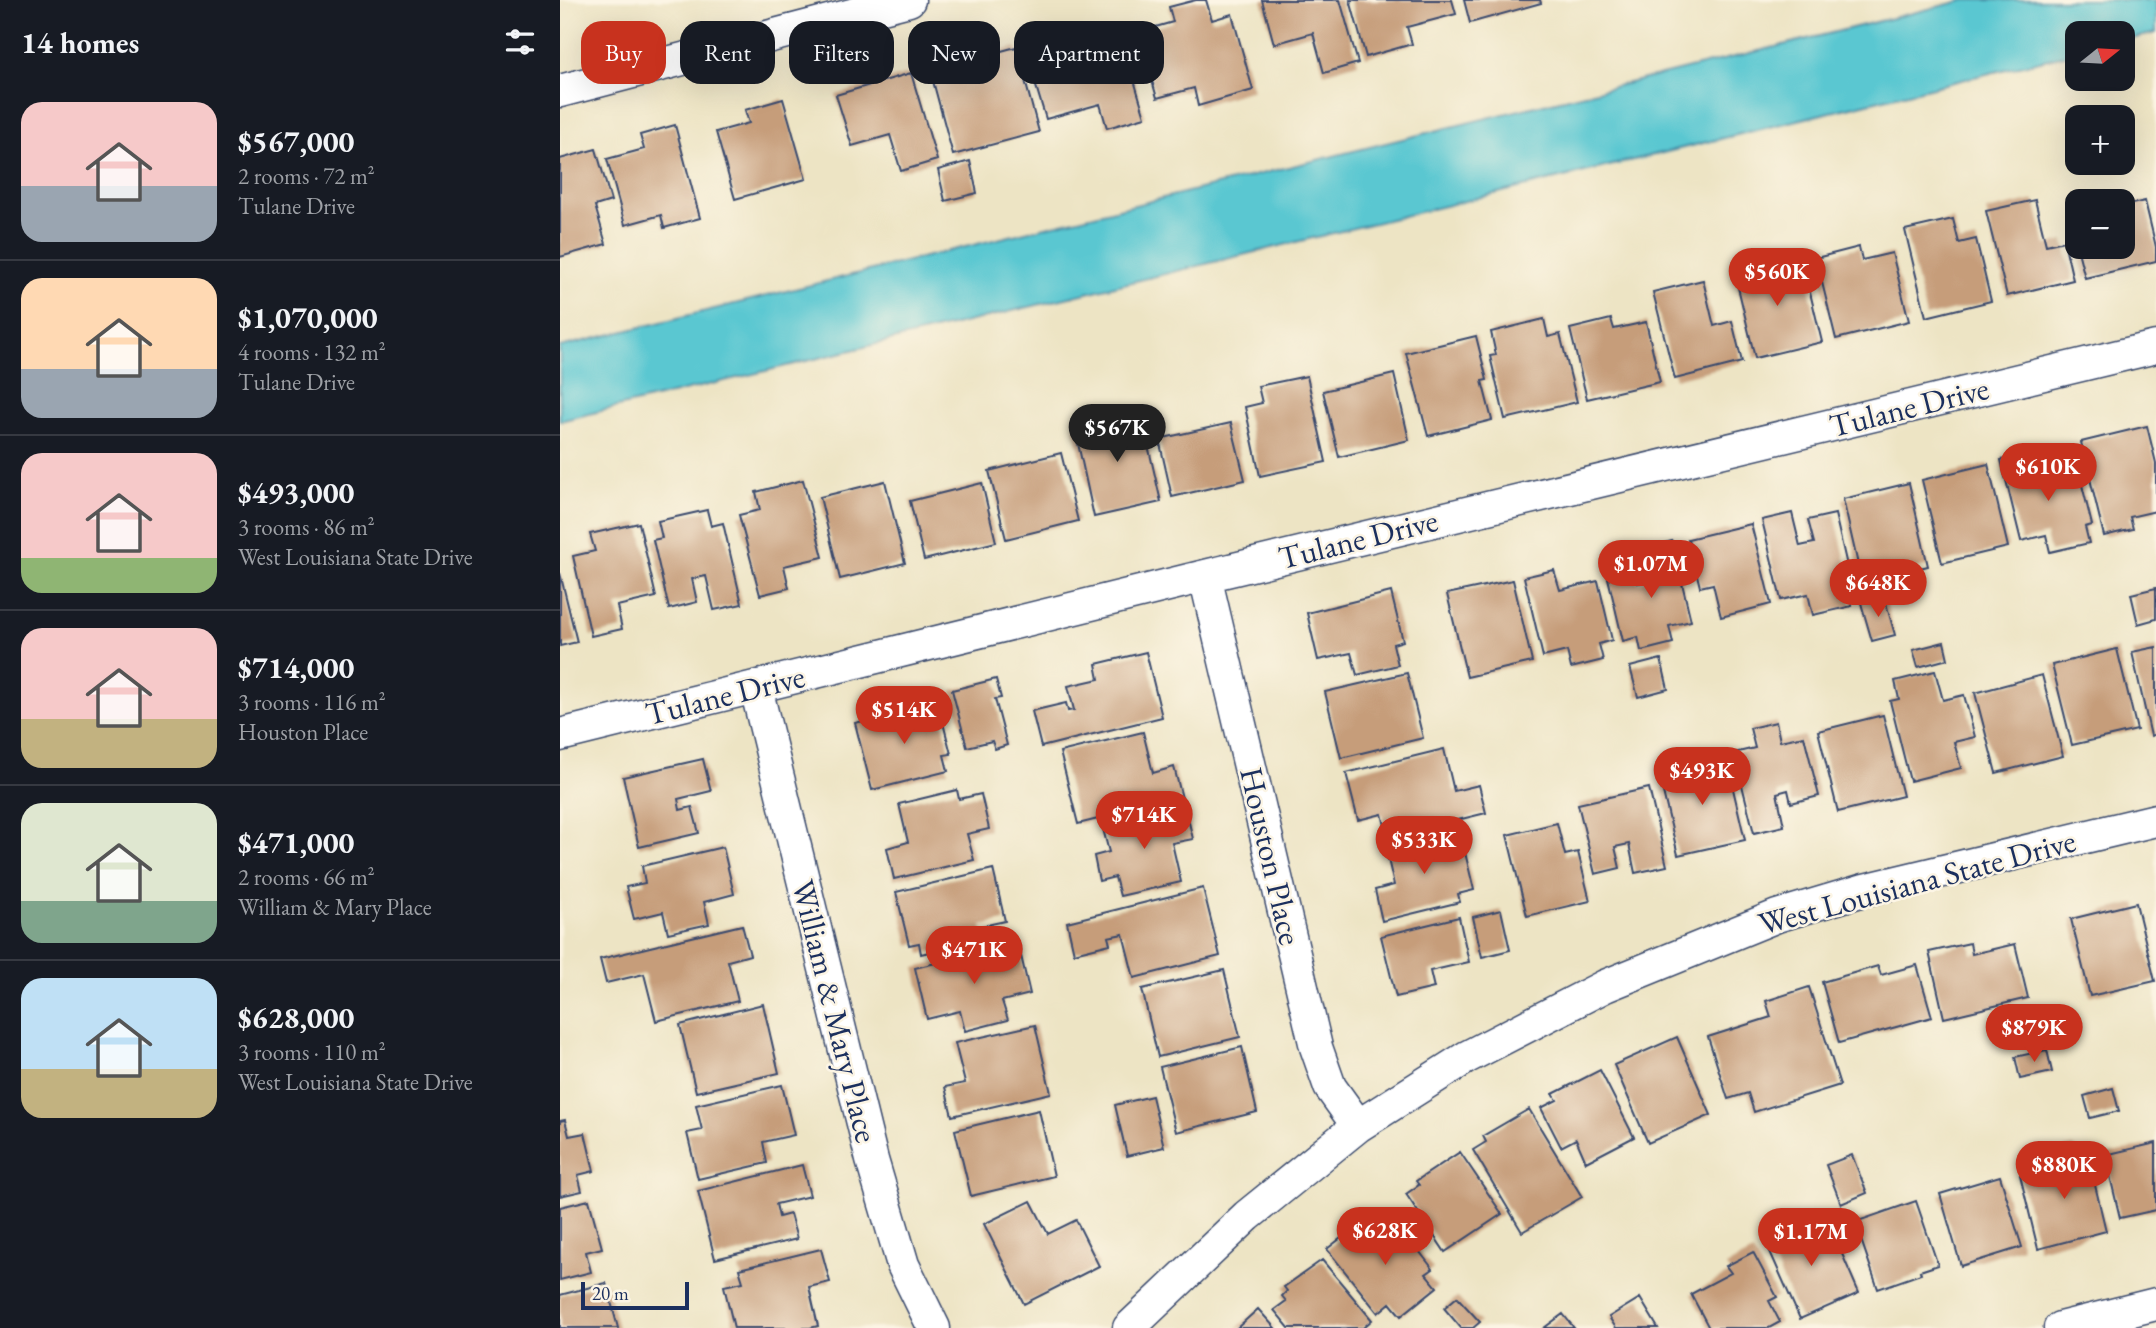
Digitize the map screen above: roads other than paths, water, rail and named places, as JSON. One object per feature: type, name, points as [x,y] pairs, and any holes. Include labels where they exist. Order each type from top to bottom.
[{"type":"street","points":[[560,91],[909,0]]},
{"type":"street","name":"Tulane Drive","points":[[560,735],[1205,576],[2156,347]]},
{"type":"street","name":"Houston Place","points":[[1205,576],[1316,1047],[1330,1087],[1358,1126]]},
{"type":"street","name":"William & Mary Place","points":[[756,688],[872,1160],[903,1265],[934,1328]]},
{"type":"street","name":"West Louisiana State Drive","points":[[1129,1328],[1247,1216],[1358,1126],[1467,1057],[1605,986],[1777,916],[1864,890],[2156,820]]},
{"type":"street","points":[[2060,1328],[2156,1304]]},
{"type":"water","points":[[1965,0],[2156,0],[2156,33],[2135,38],[2135,21],[2065,21],[2065,55],[560,421],[560,347]]}]
